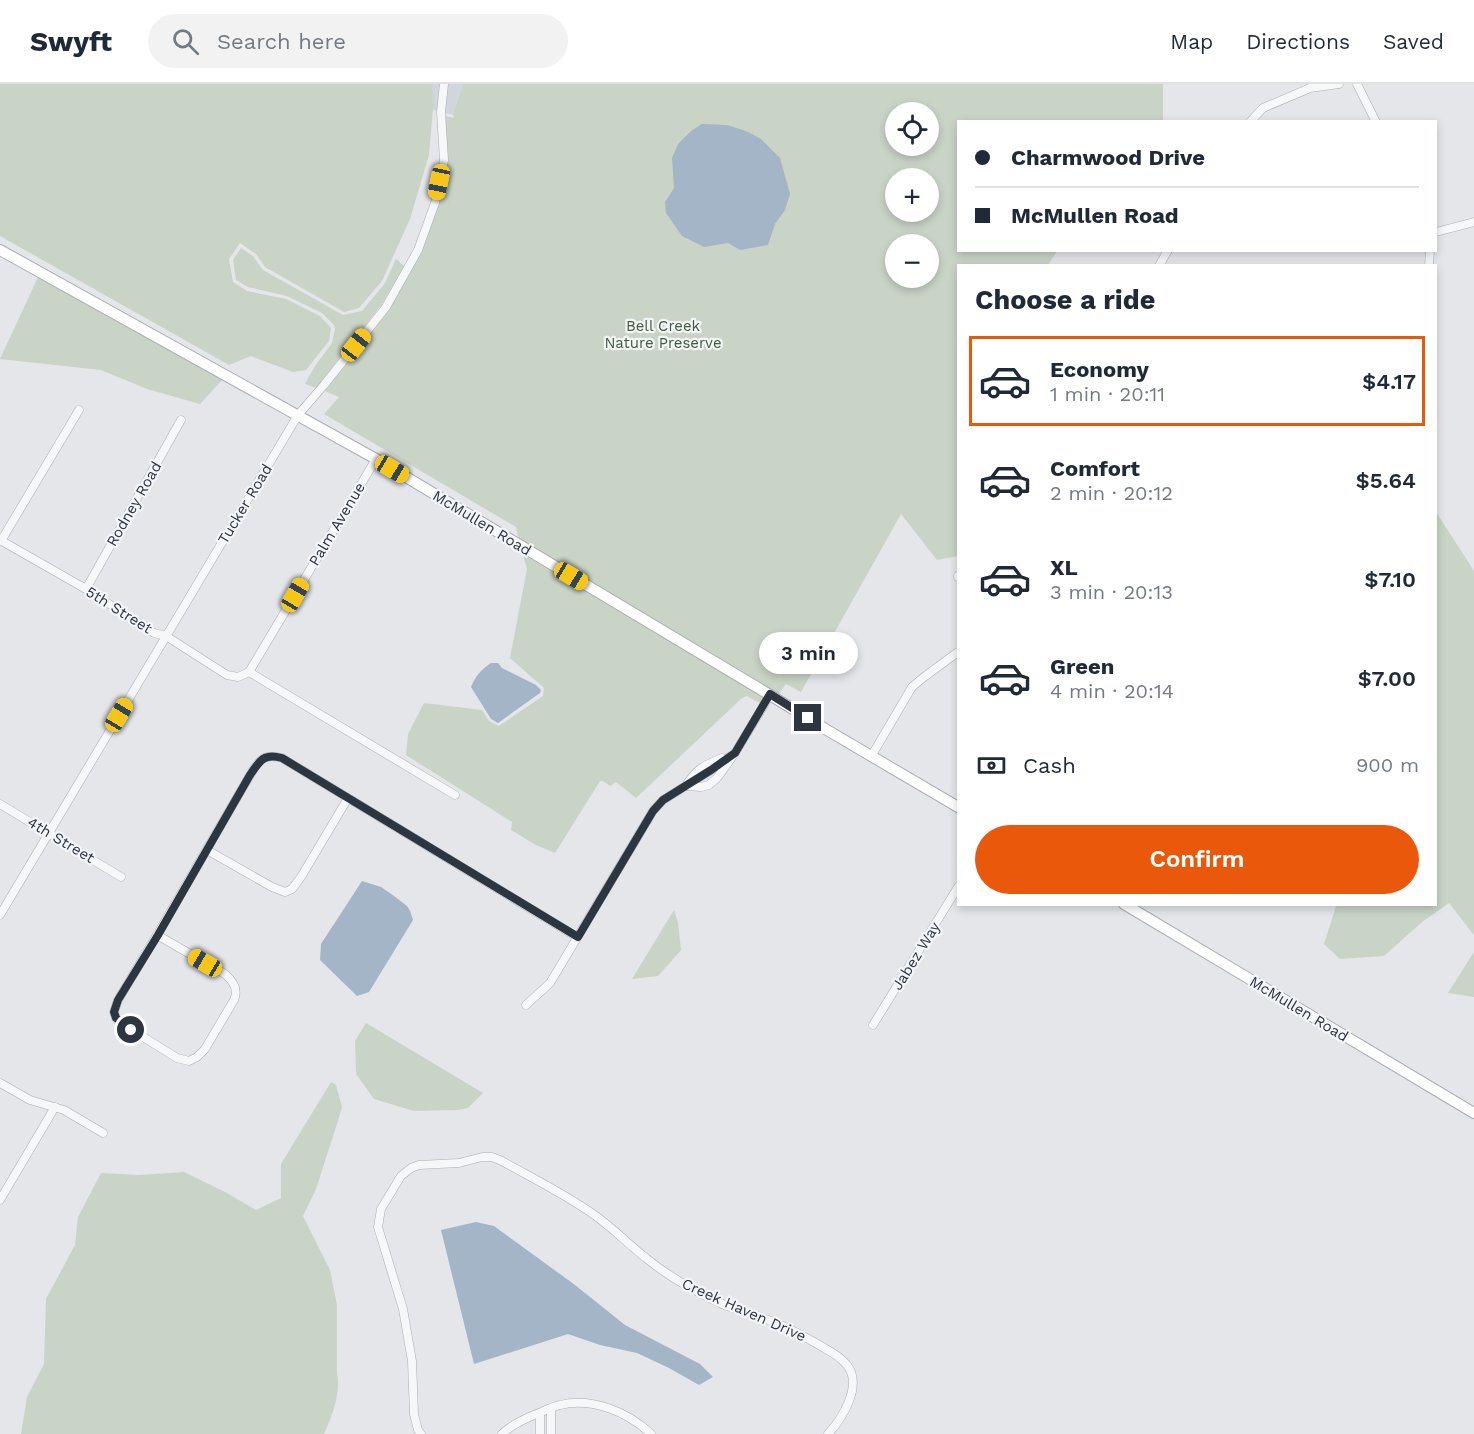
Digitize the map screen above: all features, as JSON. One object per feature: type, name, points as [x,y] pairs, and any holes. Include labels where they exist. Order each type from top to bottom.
[{"type":"street","name":"Tucker Road","points":[[0,915],[298,415],[386,307],[418,250],[435,203],[444,160],[441,112],[444,84]]},
{"type":"street","points":[[1252,120],[1263,108],[1310,88],[1339,84]]},
{"type":"street","points":[[1358,84],[1375,120]]},
{"type":"street","points":[[1437,232],[1474,222]]},
{"type":"street","name":"McMullen Road","points":[[0,250],[376,459],[957,806]]},
{"type":"street","points":[[1,541],[79,410]]},
{"type":"street","name":"Rodney Road","points":[[86,589],[182,420]]},
{"type":"street","name":"Palm Avenue","points":[[249,672],[376,459]]},
{"type":"street","name":"5th Street","points":[[1,541],[86,589],[154,633],[166,636],[227,675],[238,677],[249,672]]},
{"type":"street","points":[[872,755],[912,687],[957,653]]},
{"type":"street","points":[[249,672],[456,795]]},
{"type":"street","points":[[686,786],[709,785],[718,777],[770,694]]},
{"type":"street","points":[[526,1005],[550,983],[653,811],[663,800],[686,786],[694,772],[735,753]]},
{"type":"street","points":[[158,935],[225,974],[232,980],[235,987],[236,997],[205,1049],[197,1058],[189,1061],[177,1058],[124,1026],[116,1018],[114,1012],[118,1000],[257,764],[270,756],[282,758],[578,937]]},
{"type":"street","points":[[207,850],[285,892],[292,889],[302,877],[348,798]]},
{"type":"street","name":"4th Street","points":[[0,804],[121,877]]},
{"type":"street","name":"Jabez Way","points":[[873,1025],[957,889]]},
{"type":"street","name":"McMullen Road","points":[[1127,906],[1474,1113]]},
{"type":"street","points":[[1,1084],[30,1100],[72,1114],[103,1133]]},
{"type":"street","points":[[0,1200],[56,1107]]},
{"type":"street","name":"Creek Haven Drive","points":[[421,1434],[414,1414],[412,1361],[398,1289],[378,1227],[381,1209],[401,1176],[411,1168],[419,1165],[459,1163],[492,1157],[594,1214],[668,1275],[723,1304],[794,1330],[837,1355],[851,1371],[853,1388],[850,1400],[828,1434]]},
{"type":"street","points":[[502,1434],[514,1424],[540,1413],[560,1405],[573,1404],[600,1406],[629,1417],[651,1434]]},
{"type":"street","points":[[551,1409],[551,1434]]},
{"type":"street","points":[[540,1413],[540,1434]]},
{"type":"shaded area","points":[[424,84],[463,84],[453,115],[419,106]]},
{"type":"green space","points":[[0,84],[431,84],[434,96],[429,155],[410,219],[382,281],[359,308],[344,312],[265,267],[256,254],[240,243],[229,259],[233,282],[247,291],[286,299],[320,316],[331,328],[329,341],[306,370],[293,372],[251,356],[229,365],[0,236]]},
{"type":"green space","name":"Bell Creek Nature Preserve","points":[[463,84],[1163,84],[1163,120],[957,120],[957,252],[1056,252],[1049,264],[957,264],[957,556],[937,560],[901,514],[801,692],[786,684],[778,695],[519,541],[516,527],[324,414],[339,397],[325,391],[389,309],[422,251],[439,204],[448,162],[445,116],[454,118]]},
{"type":"green space","points":[[241,248],[253,256],[263,270],[343,315],[362,311],[385,283],[396,259],[404,266],[382,304],[316,388],[305,384],[332,343],[334,325],[322,313],[287,296],[248,287],[236,280],[233,260]]},
{"type":"green space","points":[[39,275],[224,378],[200,404],[147,389],[101,370],[0,359]]},
{"type":"green space","points":[[1437,514],[1474,571],[1474,935],[1449,903],[1422,922],[1384,956],[1340,959],[1324,944],[1336,906],[1437,906]]},
{"type":"green space","points":[[522,552],[764,696],[760,703],[747,696],[742,698],[636,798],[616,782],[610,786],[600,781],[555,853],[511,830],[512,822],[406,755],[408,734],[424,703],[482,710],[489,721],[499,726],[543,696],[544,688],[510,658],[527,569]]},
{"type":"green space","points":[[674,910],[681,950],[658,976],[632,979]]},
{"type":"green space","points":[[1474,952],[1474,997],[1448,993]]},
{"type":"green space","points":[[366,1023],[483,1093],[468,1108],[457,1110],[414,1111],[374,1099],[356,1074],[355,1041]]},
{"type":"green space","points":[[331,1082],[336,1085],[342,1107],[316,1189],[303,1216],[330,1270],[337,1305],[338,1388],[333,1412],[324,1434],[21,1434],[27,1397],[44,1364],[46,1299],[75,1245],[78,1217],[101,1173],[139,1175],[184,1172],[256,1210],[281,1198],[281,1164]]},
{"type":"water","points":[[702,124],[727,125],[746,131],[761,139],[780,158],[790,194],[785,210],[775,224],[768,245],[740,250],[728,243],[704,247],[682,236],[666,213],[665,202],[674,188],[672,158],[678,144]]},
{"type":"water","points":[[491,663],[498,663],[502,668],[536,685],[541,690],[498,723],[491,719],[471,687],[479,673]]},
{"type":"water","points":[[362,881],[381,887],[394,896],[407,906],[413,920],[369,992],[357,996],[320,960],[321,944]]},
{"type":"water","points":[[476,1222],[494,1226],[625,1325],[700,1364],[713,1377],[699,1385],[637,1353],[600,1345],[568,1334],[474,1364],[441,1230]]},
{"type":"route","points":[[131,1030],[116,1018],[115,1006],[250,775],[262,759],[270,756],[282,758],[578,937],[653,811],[663,800],[735,753],[770,694],[808,718]]}]
